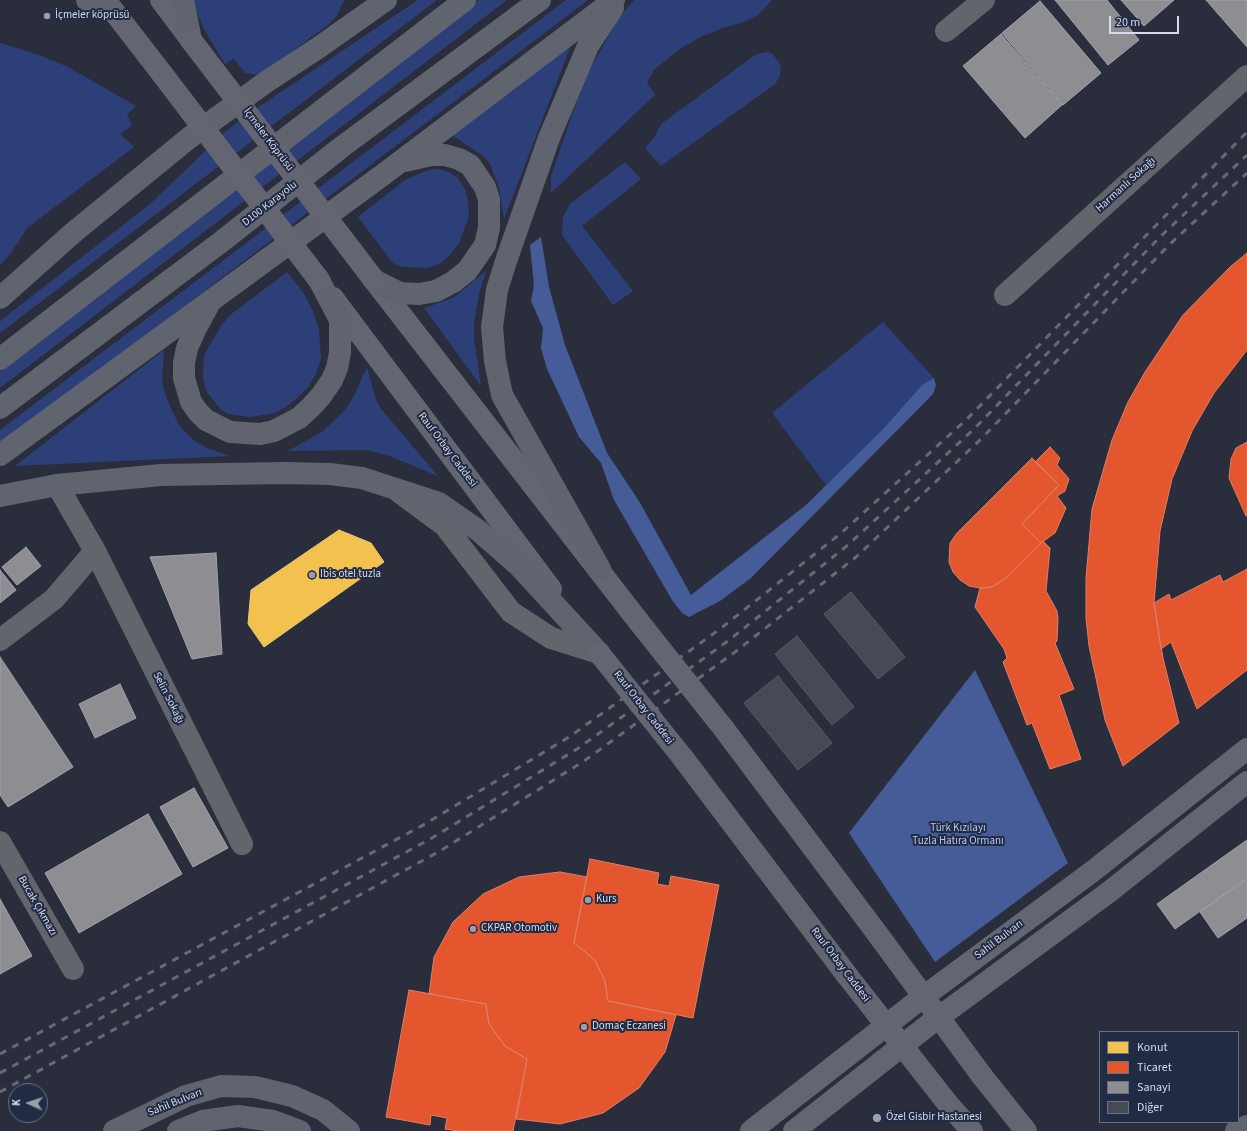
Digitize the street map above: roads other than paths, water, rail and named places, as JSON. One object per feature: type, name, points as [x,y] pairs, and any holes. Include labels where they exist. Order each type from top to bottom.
[{"type":"highway","points":[[87,0],[108,5]]},
{"type":"highway","points":[[183,0],[191,40]]},
{"type":"highway","points":[[340,33],[362,0]]},
{"type":"highway","points":[[0,298],[74,232],[188,138],[266,82],[340,33],[386,0]]},
{"type":"highway","points":[[0,358],[465,0]]},
{"type":"highway","name":"D100 Karayolu","points":[[0,408],[221,242],[343,146],[540,0]]},
{"type":"highway","points":[[0,455],[213,297],[384,174],[614,0]]},
{"type":"highway","points":[[600,569],[502,395],[495,361],[492,327],[497,290],[506,261],[571,84],[588,46],[619,0]]},
{"type":"highway","points":[[374,280],[400,293],[418,294],[436,291],[453,282],[467,271],[485,245],[489,228],[488,200],[485,187],[470,165],[460,159],[445,155],[417,157],[404,161],[384,174]]},
{"type":"highway","points":[[213,297],[187,348],[184,363],[186,390],[198,412],[217,427],[230,432],[260,434],[274,431],[299,418],[321,396],[334,374],[340,353],[340,320],[319,280]]},
{"type":"highway","points":[[0,496],[57,485],[161,475],[285,473],[330,474],[362,478],[439,503],[479,531],[519,566],[599,653]]},
{"type":"highway","points":[[0,512],[57,485]]},
{"type":"highway","name":"Sahil Bulvarı","points":[[114,1131],[186,1096],[222,1086],[255,1087],[292,1096],[323,1110],[349,1131]]},
{"type":"highway","points":[[178,1131],[203,1121],[238,1116],[274,1121],[300,1131]]},
{"type":"main road","name":"İçmeler Köprüsü","points":[[161,0],[374,280]]},
{"type":"main road","points":[[108,5],[319,280]]},
{"type":"main road","name":"Rauf Orbay Caddesi","points":[[319,280],[599,653],[683,758],[846,974],[948,1104],[972,1131]]},
{"type":"main road","points":[[374,280],[724,729],[982,1076],[1026,1131]]},
{"type":"main road","name":"Sahil Bulvarı","points":[[751,1131],[915,1003],[1093,871],[1247,749]]},
{"type":"main road","points":[[794,1131],[931,1024],[1109,892],[1247,782]]},
{"type":"street","points":[[946,31],[984,0]]},
{"type":"street","name":"Harmanlı Sokağı","points":[[1005,294],[1247,76]]},
{"type":"street","name":"Selin Sokağı","points":[[57,485],[95,551],[242,844]]},
{"type":"street","points":[[396,490],[445,526],[511,612],[551,638],[599,653]]},
{"type":"street","points":[[0,640],[54,599],[95,551]]},
{"type":"street","name":"Bucak Çıkmazı","points":[[0,842],[73,969]]},
{"type":"street","points":[[1236,1131],[1247,1126]]},
{"type":"railway","points":[[0,1054],[425,824],[569,737],[720,629],[840,534],[967,419],[1247,132]]},
{"type":"railway","points":[[0,1073],[432,838],[577,749],[728,641],[848,545],[974,429],[1161,236],[1247,155]]},
{"type":"railway","points":[[0,1092],[440,851],[584,761],[735,652],[856,557],[981,439],[1169,245],[1247,173]]},
{"type":"place","name":"İçmeler köprüsü","points":[[47,16]]},
{"type":"place","name":"Ibis otel tuzla","points":[[312,575]]},
{"type":"place","name":"Kurs","points":[[588,900]]},
{"type":"place","name":"CKPAR Otomotiv","points":[[473,929]]},
{"type":"place","name":"Domaç Eczanesi","points":[[584,1027]]},
{"type":"place","name":"Özel Gisbir Hastanesi","points":[[877,1118]]},
{"type":"park label","name":"Türk Kızılayı Tuzla Hatıra Ormanı","points":[[958,835]]}]
